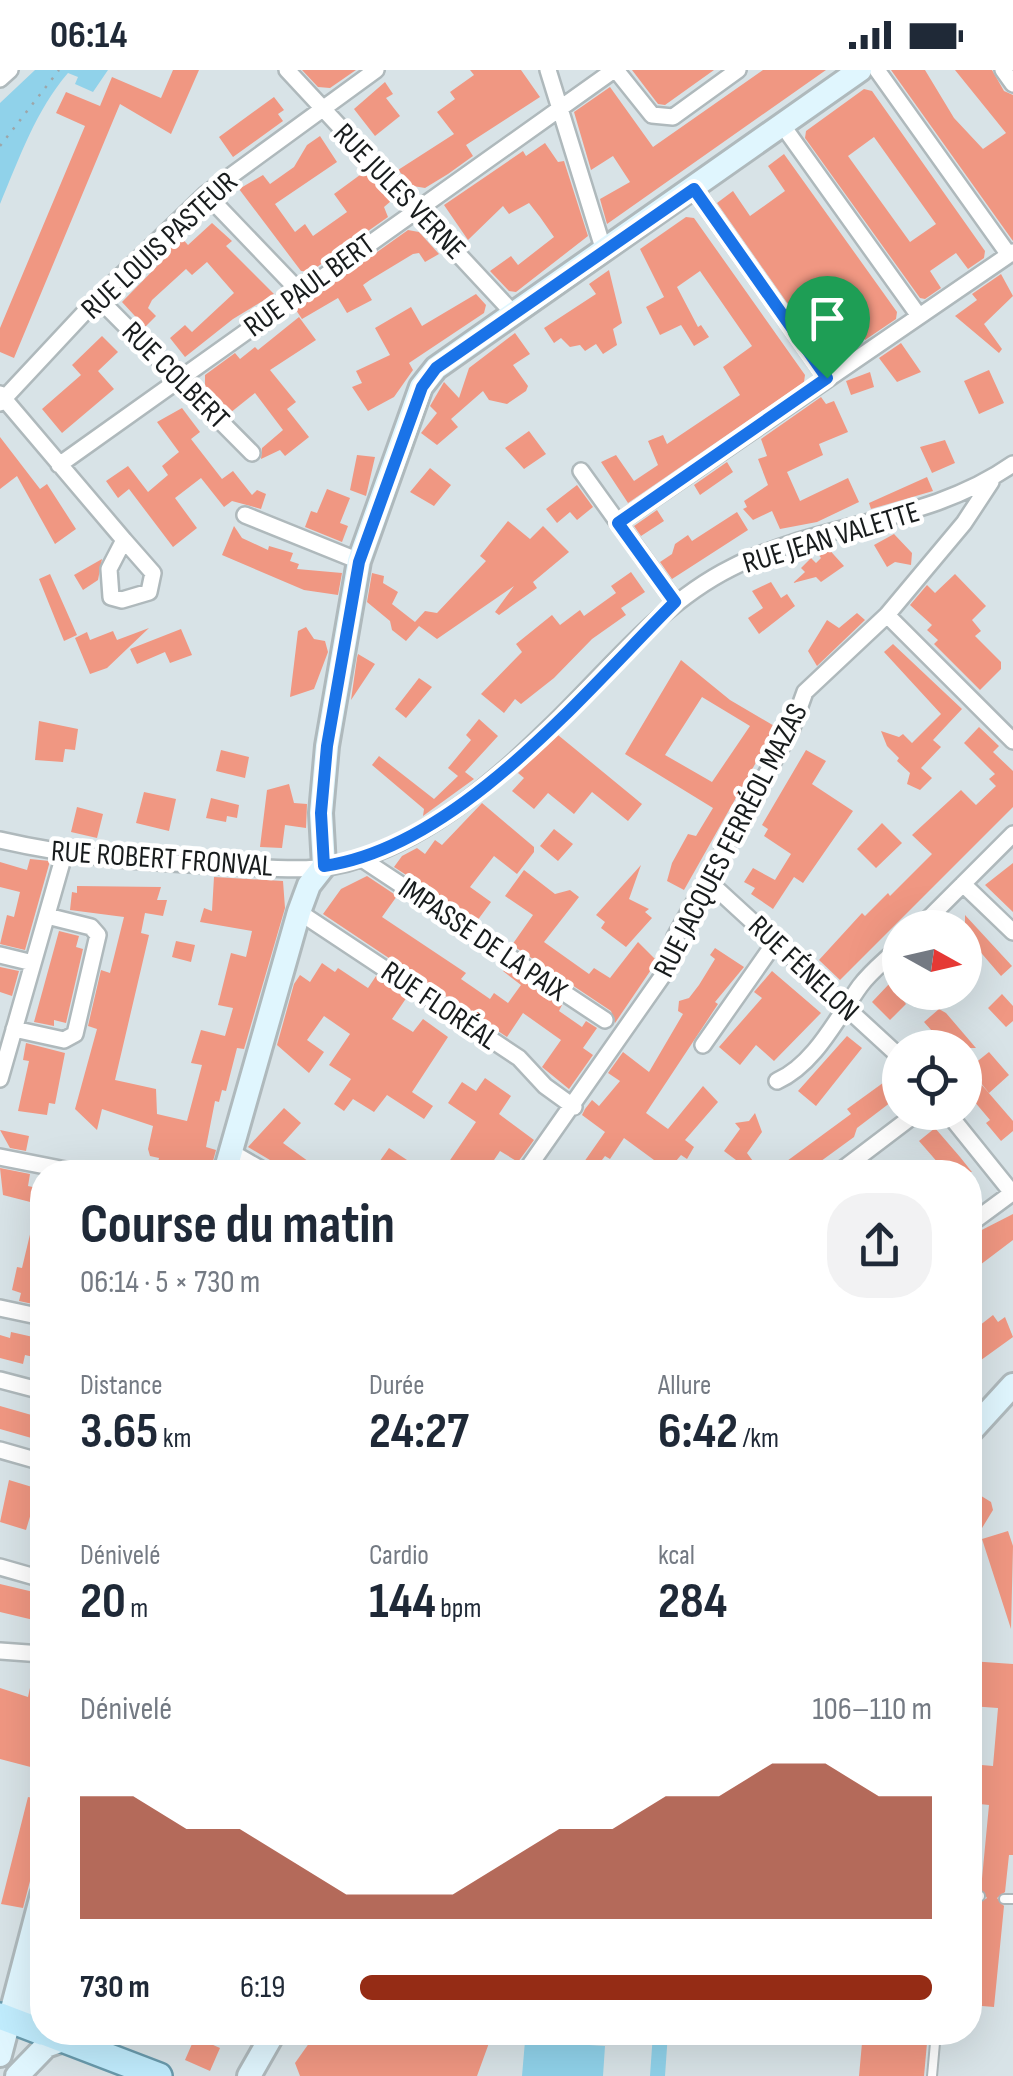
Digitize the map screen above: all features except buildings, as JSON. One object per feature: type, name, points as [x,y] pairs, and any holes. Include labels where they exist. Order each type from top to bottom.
[{"type":"main road","points":[[4,2017],[30,2026]]},
{"type":"main road","points":[[80,2045],[159,2076]]},
{"type":"street","points":[[0,79],[10,70]]},
{"type":"street","name":"RUE JULES VERNE","points":[[287,70],[513,313]]},
{"type":"street","name":"RUE LOUIS PASTEUR","points":[[2,398],[206,194],[376,70]]},
{"type":"street","points":[[548,70],[604,251]]},
{"type":"street","points":[[615,70],[652,115],[673,117],[738,70]]},
{"type":"street","name":"RUE PAUL BERT","points":[[59,465],[615,70]]},
{"type":"street","points":[[229,1160],[299,912],[309,885],[324,866],[321,813],[327,746],[359,562],[422,387],[436,368],[860,70]]},
{"type":"street","points":[[618,523],[1011,254],[877,70]]},
{"type":"street","points":[[1003,70],[1013,84]]},
{"type":"street","points":[[783,126],[918,316]]},
{"type":"street","points":[[694,189],[827,378]]},
{"type":"street","points":[[206,194],[300,292]]},
{"type":"street","name":"RUE COLBERT","points":[[98,298],[181,377],[252,453]]},
{"type":"street","points":[[2,398],[124,540]]},
{"type":"street","name":"RUE JEAN VALETTE","points":[[324,866],[362,858],[444,820],[547,730],[675,602],[731,567],[802,539],[926,509],[993,478],[1013,464]]},
{"type":"street","points":[[581,471],[675,602]]},
{"type":"street","name":"RUE JACQUES FERRÉOL MAZAS","points":[[534,1160],[668,968],[675,937],[792,728],[805,692],[887,614],[964,524],[993,478]]},
{"type":"street","points":[[245,515],[359,562]]},
{"type":"street","points":[[887,614],[1013,740]]},
{"type":"street","points":[[937,910],[1013,834]]},
{"type":"street","name":"RUE ROBERT FRONVAL","points":[[0,840],[64,856],[301,870],[324,866]]},
{"type":"street","points":[[0,1079],[64,856]]},
{"type":"street","name":"IMPASSE DE LA PAIX","points":[[362,858],[605,1020]]},
{"type":"street","name":"RUE FÉNELON","points":[[707,880],[882,1040]]},
{"type":"street","points":[[963,884],[1013,932]]},
{"type":"street","name":"RUE FLORÉAL","points":[[299,912],[519,1058],[545,1086],[574,1106]]},
{"type":"street","points":[[14,1030],[64,1040],[75,1034],[98,935],[91,928],[47,916]]},
{"type":"street","points":[[704,1045],[776,941]]},
{"type":"street","points":[[0,955],[33,963]]},
{"type":"street","points":[[777,1081],[792,1074],[882,964]]},
{"type":"street","points":[[854,1160],[894,1130]]},
{"type":"street","points":[[960,1130],[1012,1194],[982,1215]]},
{"type":"street","points":[[0,1157],[30,1163]]},
{"type":"street","points":[[0,1308],[30,1314]]},
{"type":"street","points":[[0,1380],[30,1388]]},
{"type":"street","points":[[982,1419],[1013,1385]]},
{"type":"street","points":[[0,1450],[30,1459]]},
{"type":"street","points":[[0,1567],[30,1576]]},
{"type":"street","points":[[0,1651],[30,1653]]},
{"type":"street","points":[[0,2055],[4,2017],[30,1948]]},
{"type":"street","points":[[0,1983],[12,1978],[28,1957]]},
{"type":"street","points":[[28,1957],[30,2008]]},
{"type":"street","points":[[16,2076],[46,2045]]},
{"type":"street","points":[[227,2076],[262,2045]]},
{"type":"street","points":[[248,2076],[265,2045]]},
{"type":"street","points":[[266,2076],[268,2045]]},
{"type":"lane","points":[[932,2076],[935,2045]]},
{"type":"path","points":[[0,146],[59,70]]},
{"type":"shaded area","points":[[35,70],[108,70],[93,92],[75,84],[78,77],[68,73],[37,119],[0,204],[0,103]]},
{"type":"shaded area","points":[[525,2045],[605,2046],[603,2076],[522,2076]]},
{"type":"shaded area","points":[[652,2045],[667,2045],[665,2076],[650,2076]]},
{"type":"route","points":[[694,189],[827,378],[618,523],[675,602],[547,730],[444,820],[362,858],[324,866],[321,813],[327,746],[359,562],[412,408],[436,368],[694,189]]}]
